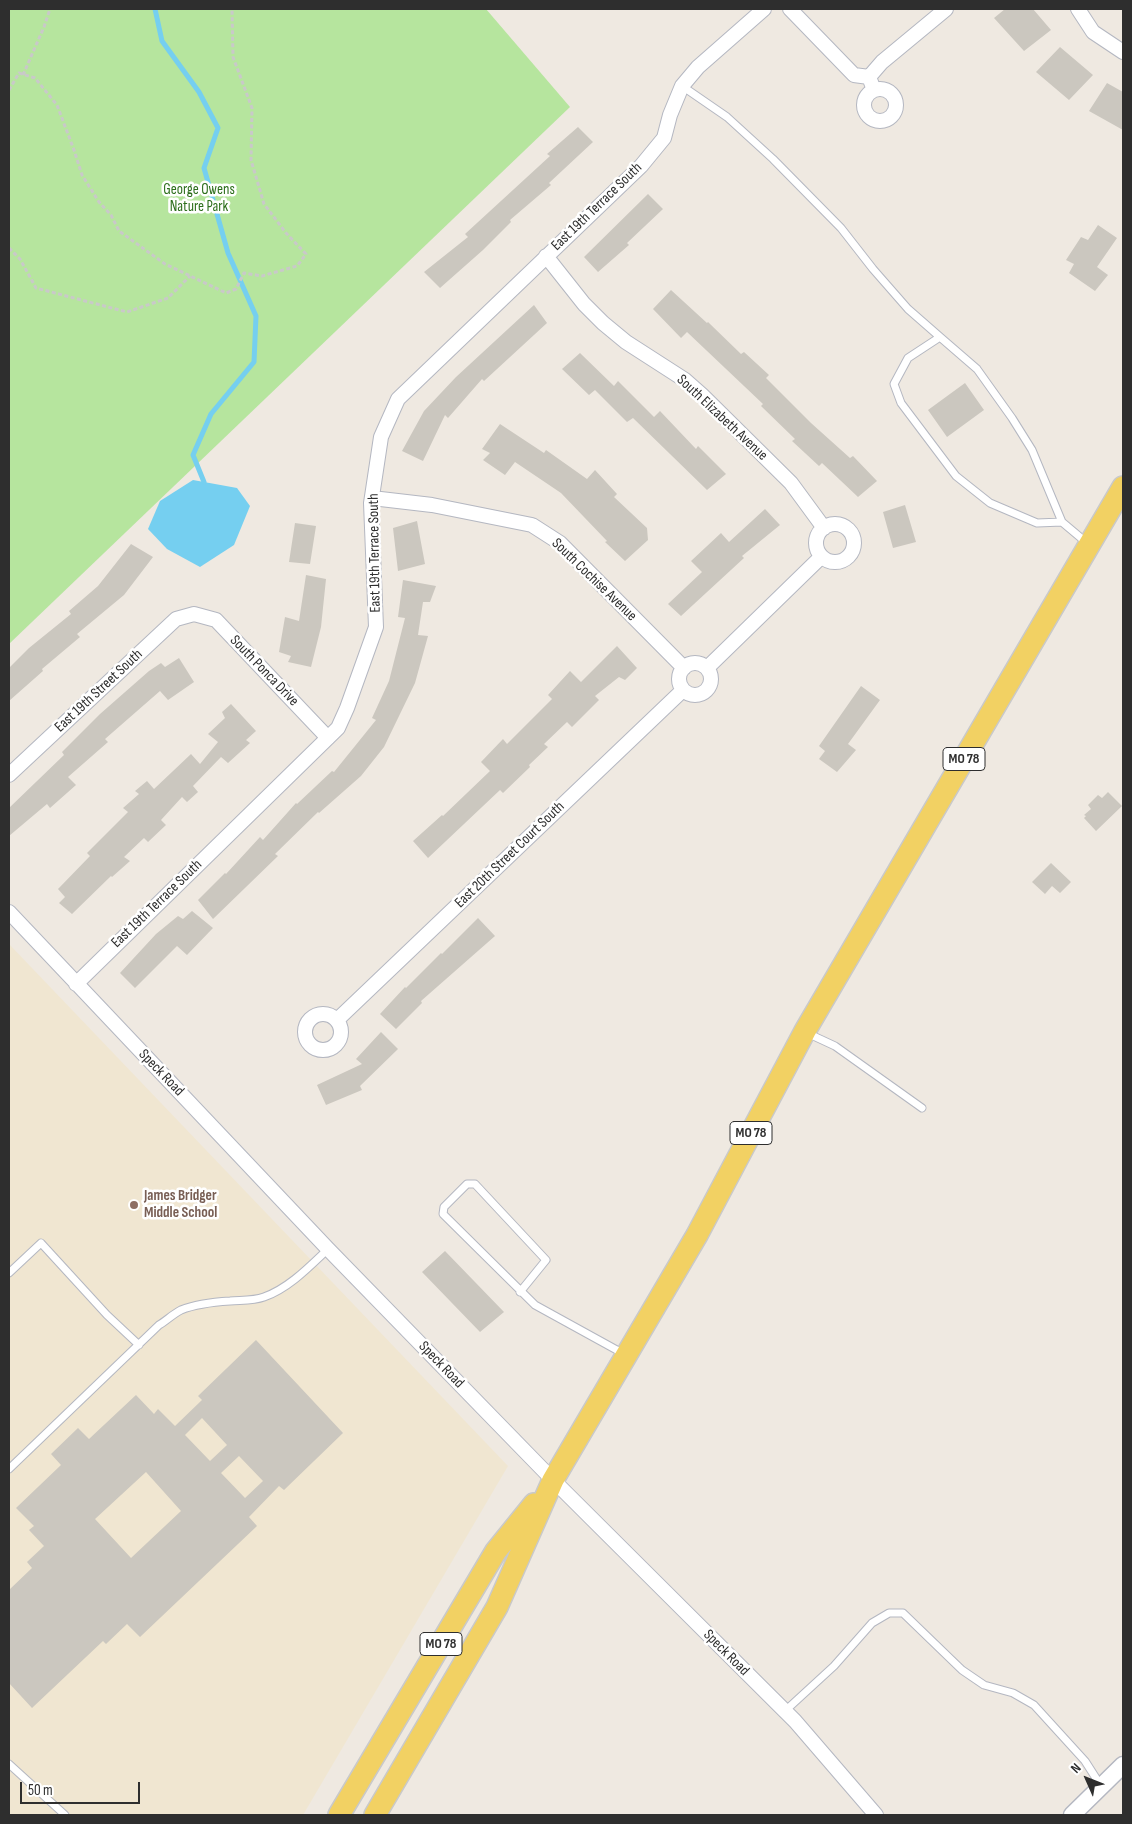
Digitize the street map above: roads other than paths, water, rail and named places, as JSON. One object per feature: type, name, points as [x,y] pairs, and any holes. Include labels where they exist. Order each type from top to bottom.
[{"type":"main road","name":"MO 78","points":[[375,1815],[497,1607],[553,1480],[697,1235],[804,1032],[1123,487]]},
{"type":"main road","name":"MO 78","points":[[339,1815],[496,1551],[553,1480]]},
{"type":"street","name":"East 19th Terrace South","points":[[76,984],[338,728],[376,627],[372,498],[381,437],[398,399],[640,166],[664,138],[670,115],[682,86],[698,67],[764,9]]},
{"type":"street","points":[[790,9],[854,75],[871,84],[882,62],[946,9]]},
{"type":"street","points":[[1078,9],[1093,32],[1123,52]]},
{"type":"street","name":"South Elizabeth Avenue","points":[[546,256],[584,304],[603,323],[626,342],[685,380],[702,395],[791,483],[824,528]]},
{"type":"street","name":"South Cochise Avenue","points":[[372,498],[432,505],[532,524],[560,543],[684,668]]},
{"type":"street","points":[[835,524],[846,527],[854,537],[854,548],[848,558],[843,561],[832,562],[821,557],[816,547],[820,532],[824,528],[835,524]]},
{"type":"street","points":[[707,668],[821,557]]},
{"type":"street","name":"South Ponca Drive","points":[[194,614],[216,620],[328,738]]},
{"type":"street","name":"East 19th Street South","points":[[9,776],[176,619],[194,614]]},
{"type":"street","points":[[693,663],[698,663],[707,668],[710,672],[711,684],[704,693],[693,695],[683,690],[680,686],[679,676],[684,668],[693,663]]},
{"type":"street","name":"East 20th Street Court South","points":[[337,1020],[683,690]]},
{"type":"street","name":"Speck Road","points":[[9,912],[328,1249],[553,1480],[785,1711],[876,1815]]},
{"type":"street","points":[[1072,1815],[1123,1765]]},
{"type":"lane","points":[[682,86],[727,117],[773,159],[841,228],[908,309],[977,369],[1032,450],[1062,522],[1090,545]]},
{"type":"lane","points":[[940,337],[908,358],[894,384],[901,403],[956,476],[990,503],[1037,522],[1062,522]]},
{"type":"lane","points":[[804,1032],[835,1046],[922,1108]]},
{"type":"lane","points":[[520,1292],[546,1260],[474,1184],[467,1184],[444,1207],[443,1214],[520,1292],[535,1305],[626,1356]]},
{"type":"lane","points":[[9,1273],[41,1243],[107,1315],[139,1345]]},
{"type":"lane","points":[[9,1469],[159,1325],[180,1311],[200,1305],[264,1297],[284,1287],[305,1271],[328,1249]]},
{"type":"lane","points":[[785,1711],[834,1666],[872,1623],[889,1613],[903,1613],[962,1670],[984,1685],[1013,1693],[1034,1705],[1085,1761],[1101,1786]]},
{"type":"lane","points":[[9,1764],[65,1815]]},
{"type":"water","points":[[193,480],[237,488],[250,506],[234,545],[200,567],[167,549],[148,529],[160,501]]},
{"type":"waterway","points":[[155,9],[162,41],[199,92],[218,128],[204,168],[228,253],[256,316],[254,362],[211,414],[193,455],[204,482]]},
{"type":"place","name":"James Bridger Middle School","points":[[134,1205]]},
{"type":"park label","name":"George Owens Nature Park","points":[[199,198]]}]
